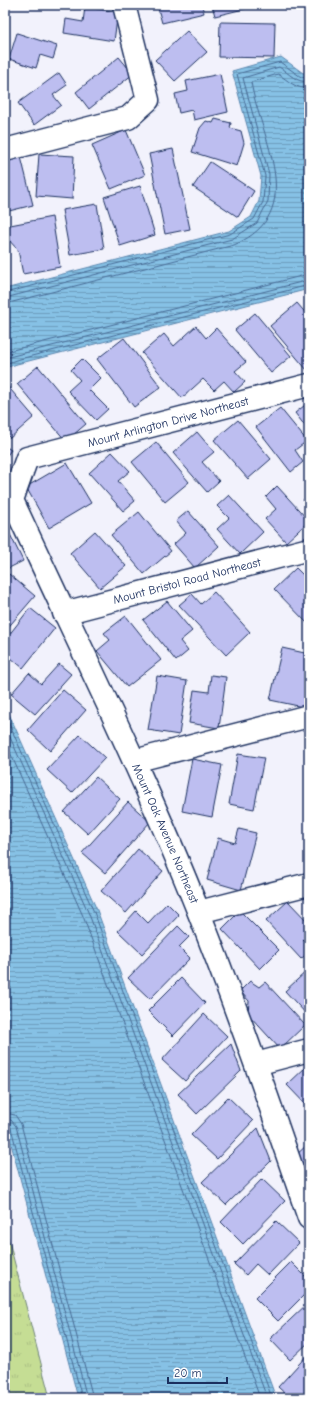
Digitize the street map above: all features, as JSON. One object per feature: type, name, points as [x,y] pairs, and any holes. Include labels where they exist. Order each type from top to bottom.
[{"type":"street","points":[[5,150],[128,118],[148,100],[124,5]]},
{"type":"street","name":"Mount Arlington Drive Northeast","points":[[27,458],[309,385]]},
{"type":"street","name":"Mount Oak Avenue Northeast","points":[[27,458],[12,500],[134,761],[199,912],[256,1064],[309,1217]]},
{"type":"street","name":"Mount Bristol Road Northeast","points":[[64,613],[309,549]]},
{"type":"street","points":[[134,761],[309,716]]},
{"type":"street","points":[[199,912],[309,884]]},
{"type":"street","points":[[256,1064],[309,1050]]},
{"type":"green space","points":[[5,1226],[50,1398],[5,1398]]},
{"type":"water","points":[[281,57],[303,73],[309,72],[309,289],[5,368],[5,289],[229,231],[251,217],[259,201],[261,176],[232,71]]},
{"type":"water","points":[[5,705],[97,910],[276,1398],[78,1398],[5,1121]]},
{"type":"building","points":[[157,5],[202,5],[204,13],[162,23]]},
{"type":"building","points":[[212,5],[260,5],[215,16]]},
{"type":"building","points":[[85,7],[118,12],[114,41],[64,33],[66,19],[83,22]]},
{"type":"building","points":[[220,22],[275,23],[274,58],[219,57]]},
{"type":"building","points":[[187,31],[207,52],[175,81],[155,60]]},
{"type":"building","points":[[17,33],[57,46],[53,59],[40,55],[36,68],[9,59]]},
{"type":"building","points":[[119,57],[133,74],[89,109],[76,92]]},
{"type":"building","points":[[59,73],[67,85],[53,95],[61,105],[34,125],[18,103]]},
{"type":"building","points":[[220,74],[228,112],[194,120],[192,110],[179,113],[175,94],[188,91],[186,81]]},
{"type":"building","points":[[215,119],[231,123],[230,128],[241,131],[244,143],[237,166],[192,152],[200,128],[206,121],[213,123]]},
{"type":"building","points":[[126,130],[145,175],[111,189],[92,145]]},
{"type":"building","points":[[173,149],[190,229],[165,234],[149,154]]},
{"type":"building","points":[[39,154],[74,156],[72,199],[36,196]]},
{"type":"building","points":[[21,157],[33,205],[5,212],[5,161]]},
{"type":"building","points":[[210,162],[254,191],[238,217],[193,187]]},
{"type":"building","points":[[140,186],[155,235],[120,246],[104,197]]},
{"type":"building","points":[[97,204],[104,249],[70,255],[62,210]]},
{"type":"building","points":[[52,217],[60,267],[23,274],[18,250],[5,236],[5,226]]},
{"type":"building","points":[[297,303],[309,317],[309,368],[307,370],[270,326]]},
{"type":"building","points":[[255,313],[291,356],[271,373],[235,330]]},
{"type":"building","points":[[196,326],[206,338],[216,328],[246,362],[235,371],[245,382],[234,392],[224,381],[214,390],[203,379],[182,398],[142,353],[164,334],[174,346]]},
{"type":"building","points":[[124,338],[161,387],[134,407],[97,359]]},
{"type":"building","points":[[82,359],[101,378],[89,390],[108,409],[96,420],[68,391],[80,380],[71,370]]},
{"type":"building","points":[[38,366],[86,424],[66,441],[17,384]]},
{"type":"building","points":[[5,383],[34,417],[10,438],[5,433]]},
{"type":"building","points":[[309,402],[309,431],[295,413]]},
{"type":"building","points":[[280,408],[307,441],[295,450],[303,462],[291,472],[256,427]]},
{"type":"building","points":[[238,420],[271,459],[248,479],[214,440]]},
{"type":"building","points":[[197,432],[214,452],[202,462],[219,481],[207,492],[173,453]]},
{"type":"building","points":[[156,442],[189,482],[165,502],[132,462]]},
{"type":"building","points":[[5,446],[11,450],[5,458]]},
{"type":"building","points":[[112,452],[130,471],[118,481],[135,501],[123,511],[89,473]]},
{"type":"building","points":[[67,463],[91,503],[49,528],[26,487]]},
{"type":"building","points":[[277,486],[309,521],[286,542],[265,519],[276,509],[266,497]]},
{"type":"building","points":[[309,494],[309,507],[303,500]]},
{"type":"building","points":[[229,495],[263,532],[240,554],[217,529],[229,518],[217,506]]},
{"type":"building","points":[[188,511],[219,546],[195,568],[174,544],[186,533],[176,521]]},
{"type":"building","points":[[139,512],[171,551],[144,574],[111,535]]},
{"type":"building","points":[[5,524],[23,561],[5,570]]},
{"type":"building","points":[[95,531],[126,566],[100,588],[70,553]]},
{"type":"building","points":[[296,568],[309,581],[309,625],[274,589]]},
{"type":"building","points":[[9,574],[35,596],[5,631],[5,579]]},
{"type":"building","points":[[214,592],[250,632],[226,655],[179,605],[192,594],[201,604]]},
{"type":"building","points":[[167,601],[192,631],[180,641],[188,651],[176,661],[143,620]]},
{"type":"building","points":[[30,608],[55,628],[23,668],[5,653],[5,640]]},
{"type":"building","points":[[126,616],[161,660],[127,687],[97,651],[110,640],[104,633]]},
{"type":"building","points":[[282,648],[309,654],[309,680],[303,707],[270,700]]},
{"type":"building","points":[[59,664],[71,674],[35,714],[11,694],[29,673],[41,684]]},
{"type":"building","points":[[211,675],[226,677],[219,728],[189,723],[194,690],[209,692]]},
{"type":"building","points":[[157,676],[187,681],[179,735],[148,730]]},
{"type":"building","points":[[63,690],[86,710],[50,751],[28,730]]},
{"type":"building","points":[[80,735],[105,758],[72,793],[47,770]]},
{"type":"building","points":[[238,754],[264,758],[254,809],[229,804]]},
{"type":"building","points":[[192,759],[222,765],[212,817],[182,811]]},
{"type":"building","points":[[96,777],[120,799],[88,834],[64,812]]},
{"type":"building","points":[[128,802],[150,822],[105,873],[82,853]]},
{"type":"building","points":[[239,829],[256,833],[241,890],[207,880],[218,838],[235,843]]},
{"type":"building","points":[[138,849],[163,871],[126,913],[101,891]]},
{"type":"building","points":[[288,901],[309,923],[309,934],[303,940],[309,946],[309,952],[301,959],[266,921]]},
{"type":"building","points":[[167,903],[179,915],[142,954],[118,931],[136,911],[148,923]]},
{"type":"building","points":[[240,911],[279,950],[260,969],[222,929]]},
{"type":"building","points":[[178,926],[189,937],[179,947],[190,958],[150,999],[128,978]]},
{"type":"building","points":[[309,969],[309,1017],[285,991]]},
{"type":"building","points":[[181,978],[205,1003],[173,1036],[148,1011]]},
{"type":"building","points":[[250,981],[259,987],[265,982],[305,1025],[280,1049],[248,1014],[249,1001],[240,991]]},
{"type":"building","points":[[204,1014],[227,1036],[185,1081],[162,1060]]},
{"type":"building","points":[[231,1044],[241,1071],[197,1114],[178,1094]]},
{"type":"building","points":[[308,1065],[309,1066],[309,1108],[287,1085]]},
{"type":"building","points":[[228,1097],[253,1121],[217,1159],[191,1135]]},
{"type":"building","points":[[258,1128],[271,1161],[226,1205],[202,1182]]},
{"type":"building","points":[[309,1143],[309,1174],[294,1157]]},
{"type":"building","points":[[262,1179],[285,1201],[243,1244],[221,1222]]},
{"type":"building","points":[[276,1221],[299,1243],[268,1275],[256,1264],[246,1275],[234,1264]]},
{"type":"building","points":[[291,1262],[309,1280],[309,1290],[278,1321],[255,1298]]},
{"type":"building","points":[[309,1302],[309,1342],[290,1360],[270,1339]]},
{"type":"building","points":[[309,1353],[309,1398],[290,1398],[278,1387]]}]
